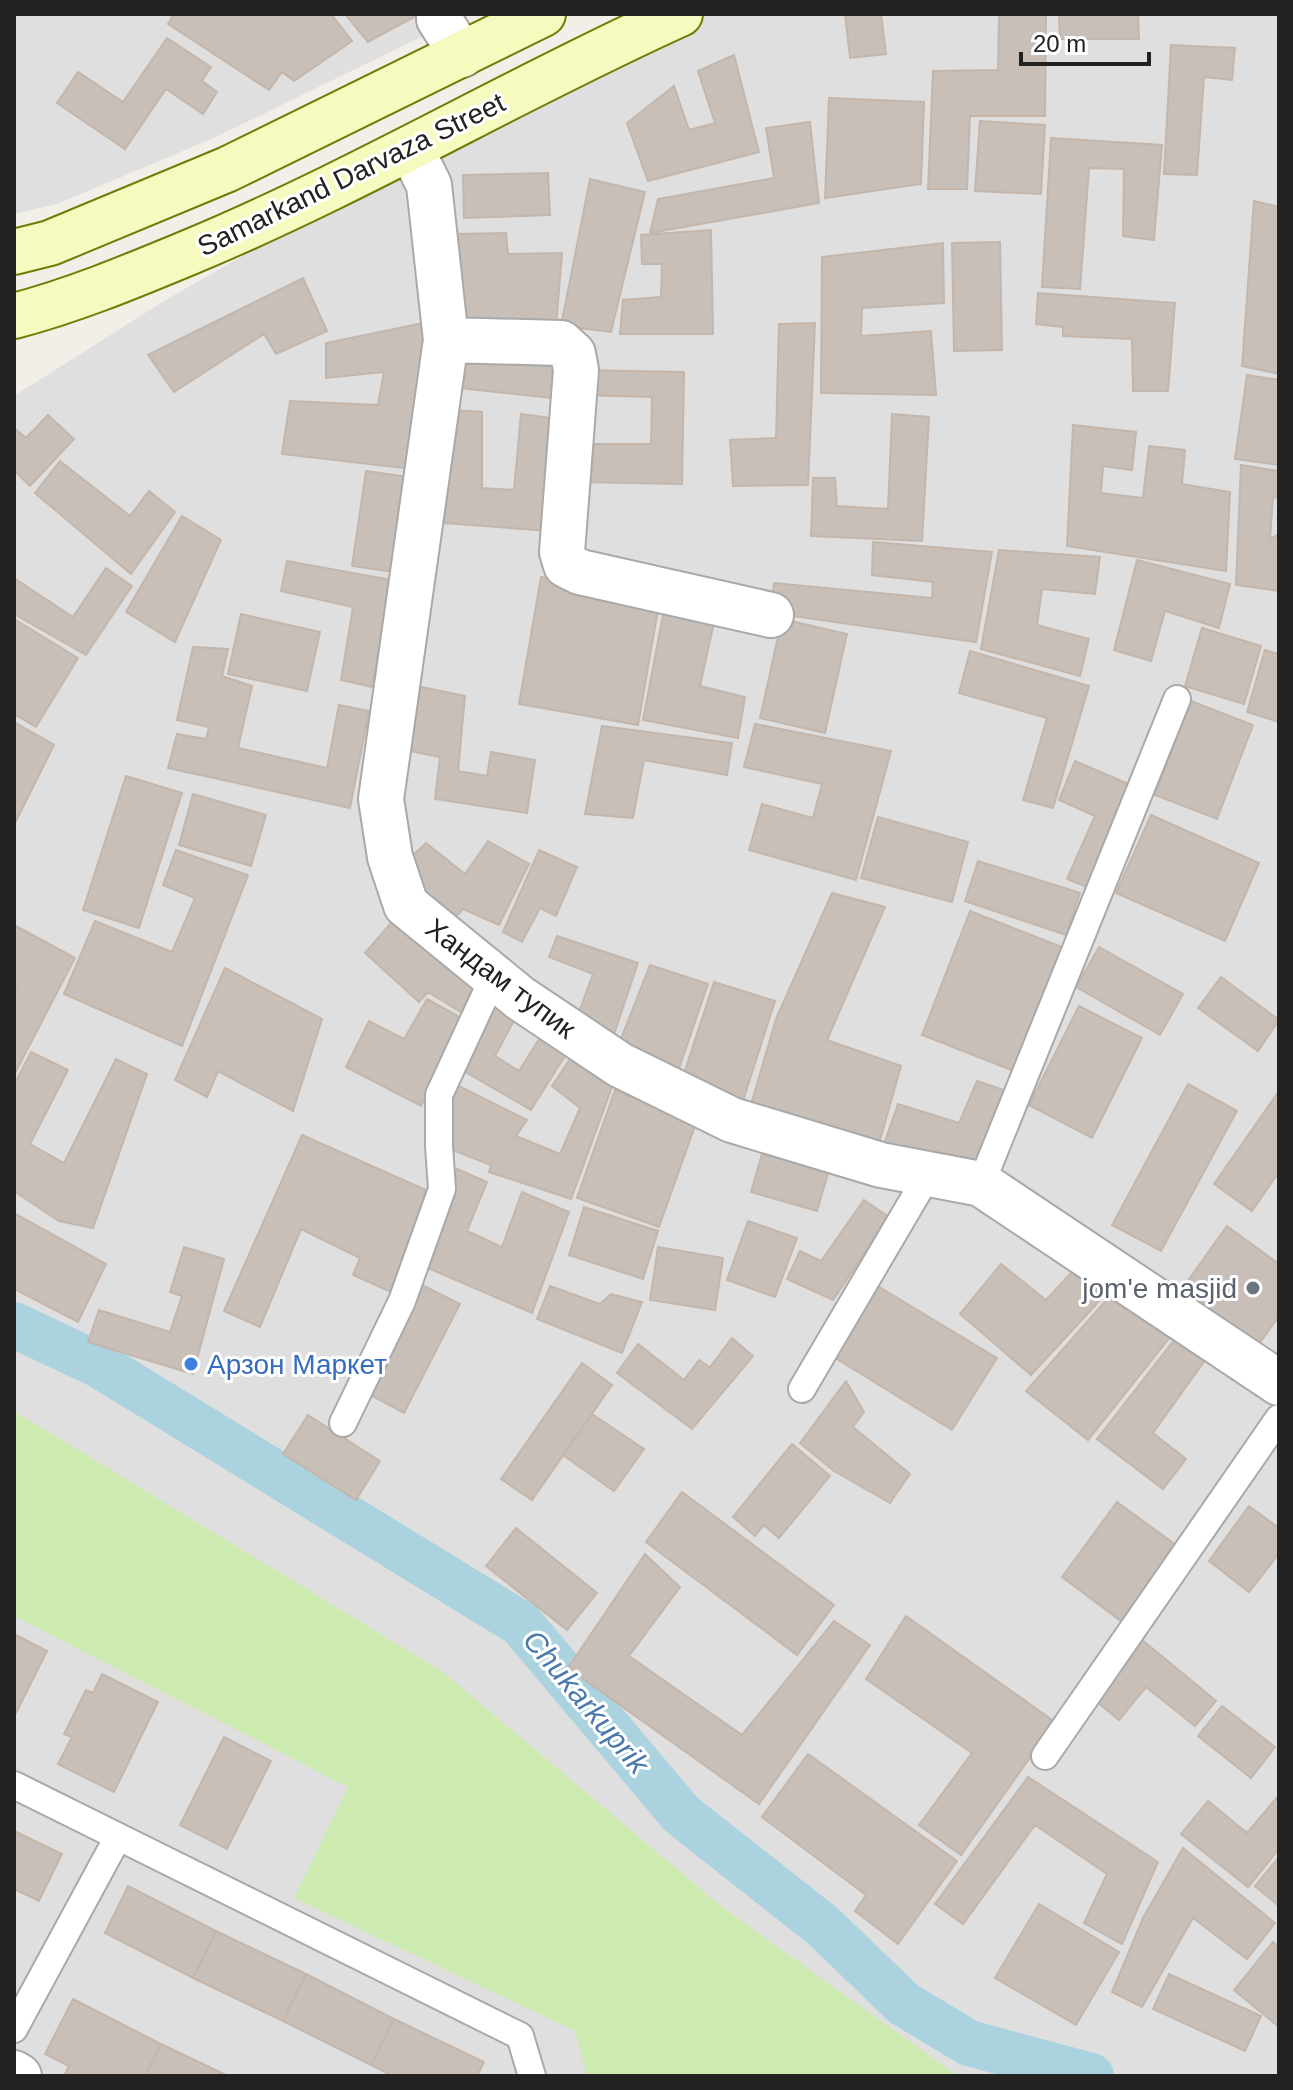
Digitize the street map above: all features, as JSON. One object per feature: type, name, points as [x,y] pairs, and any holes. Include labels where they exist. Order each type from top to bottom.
[{"type":"main road","name":"Samarkand Darvaza Street","points":[[14,252],[50,243],[228,169],[543,14]]},
{"type":"main road","name":"Samarkand Darvaza Street","points":[[14,316],[84,295],[257,224],[411,149],[600,50],[680,14]]},
{"type":"street","points":[[439,14],[439,19],[462,55]]},
{"type":"street","name":"Хандам тупик","points":[[411,149],[429,185],[446,340],[381,799],[390,857],[406,905],[520,998],[620,1065],[732,1120],[881,1165],[981,1184],[1279,1383]]},
{"type":"street","points":[[446,340],[561,343],[573,354],[576,370],[562,552],[566,565],[580,572],[771,615]]},
{"type":"street","points":[[14,2073],[19,2076]]},
{"type":"lane","points":[[981,1184],[1177,699]]},
{"type":"lane","points":[[343,1423],[402,1301],[442,1189],[439,1095],[494,976]]},
{"type":"lane","points":[[802,1389],[929,1173]]},
{"type":"lane","points":[[1045,1756],[1279,1418]]},
{"type":"lane","points":[[14,1785],[520,2036],[532,2076]]},
{"type":"lane","points":[[14,2029],[118,1837]]},
{"type":"shaded area","points":[[14,14],[468,14],[216,137],[57,204],[14,214]]},
{"type":"shaded area","points":[[680,14],[1279,14],[1279,2076],[14,2076],[14,396],[164,301],[600,50]]},
{"type":"green space","points":[[14,1411],[443,1672],[722,1907],[958,2076],[587,2076],[575,2031],[294,1898],[348,1787],[14,1616]]},
{"type":"building","points":[[174,14],[331,14],[352,41],[294,81],[282,72],[269,90],[168,24]]},
{"type":"building","points":[[345,14],[416,14],[368,42]]},
{"type":"building","points":[[845,14],[881,14],[886,54],[850,58]]},
{"type":"building","points":[[999,14],[1046,14],[1045,116],[970,116],[967,189],[928,189],[933,71],[998,70]]},
{"type":"building","points":[[1059,14],[1138,14],[1139,39],[1060,39]]},
{"type":"building","points":[[167,38],[211,67],[202,81],[217,92],[203,114],[166,89],[125,149],[57,103],[78,72],[123,102]]},
{"type":"building","points":[[1171,45],[1235,48],[1232,80],[1204,77],[1197,175],[1164,174]]},
{"type":"building","points":[[734,55],[759,152],[648,181],[627,123],[674,86],[689,130],[715,123],[698,71]]},
{"type":"building","points":[[829,98],[924,102],[921,184],[825,198]]},
{"type":"building","points":[[980,121],[1045,125],[1041,194],[975,191]]},
{"type":"building","points":[[810,122],[819,203],[650,233],[658,199],[774,178],[766,128]]},
{"type":"building","points":[[1051,138],[1162,145],[1154,240],[1123,236],[1124,169],[1089,168],[1080,289],[1042,287]]},
{"type":"building","points":[[548,173],[550,215],[464,218],[463,175]]},
{"type":"building","points":[[590,179],[645,192],[611,332],[561,326]]},
{"type":"building","points":[[1254,201],[1279,207],[1279,374],[1242,366]]},
{"type":"building","points":[[711,230],[713,334],[620,334],[623,300],[661,297],[662,264],[642,264],[641,235]]},
{"type":"building","points":[[506,233],[508,254],[562,253],[556,326],[463,318],[456,234]]},
{"type":"building","points":[[1000,242],[1002,350],[954,351],[952,243]]},
{"type":"building","points":[[943,243],[944,303],[862,308],[861,336],[931,331],[936,395],[821,393],[822,257]]},
{"type":"building","points":[[303,278],[327,331],[276,354],[264,334],[174,392],[148,355]]},
{"type":"building","points":[[1038,293],[1175,303],[1168,391],[1133,391],[1132,339],[1063,336],[1063,327],[1036,324]]},
{"type":"building","points":[[428,322],[411,469],[282,454],[290,401],[378,405],[384,372],[326,378],[326,343]]},
{"type":"building","points":[[815,323],[808,485],[733,486],[730,440],[776,438],[779,324]]},
{"type":"building","points":[[456,340],[566,354],[561,399],[451,387]]},
{"type":"building","points":[[578,370],[684,372],[682,484],[577,482],[576,444],[651,444],[652,397],[579,395]]},
{"type":"building","points":[[1247,375],[1279,380],[1279,465],[1235,459]]},
{"type":"building","points":[[452,410],[482,412],[482,488],[514,490],[521,414],[558,419],[549,531],[444,523]]},
{"type":"building","points":[[892,414],[929,417],[922,541],[811,536],[813,478],[835,478],[837,506],[888,509]]},
{"type":"building","points":[[48,415],[74,439],[30,486],[14,470],[14,428],[26,438]]},
{"type":"building","points":[[1073,425],[1136,432],[1132,470],[1103,466],[1101,493],[1143,498],[1149,446],[1185,450],[1182,484],[1230,492],[1226,571],[1067,546]]},
{"type":"building","points":[[60,461],[130,516],[149,491],[175,512],[131,574],[35,493]]},
{"type":"building","points":[[1241,465],[1279,471],[1279,498],[1273,497],[1270,539],[1279,534],[1279,591],[1236,585]]},
{"type":"building","points":[[366,471],[409,477],[395,572],[352,566]]},
{"type":"building","points":[[182,516],[221,540],[175,642],[126,612]]},
{"type":"building","points":[[873,542],[992,552],[976,642],[771,613],[774,583],[932,598],[933,582],[872,575]]},
{"type":"building","points":[[999,550],[1100,557],[1095,594],[1042,589],[1037,625],[1089,639],[1080,676],[981,649]]},
{"type":"building","points":[[1137,560],[1230,584],[1219,628],[1165,611],[1151,661],[1114,650]]},
{"type":"building","points":[[287,561],[392,580],[372,687],[341,680],[353,607],[281,591]]},
{"type":"building","points":[[106,568],[132,586],[86,655],[14,614],[14,578],[73,617]]},
{"type":"building","points":[[541,577],[660,598],[638,725],[519,704]]},
{"type":"building","points":[[666,599],[717,609],[700,686],[745,697],[738,738],[643,720]]},
{"type":"building","points":[[241,614],[320,632],[307,691],[228,674]]},
{"type":"building","points":[[14,619],[78,658],[36,727],[14,714]]},
{"type":"building","points":[[782,619],[847,634],[825,733],[760,718]]},
{"type":"building","points":[[1202,628],[1261,646],[1244,704],[1185,686]]},
{"type":"building","points":[[193,647],[228,649],[222,676],[252,686],[238,748],[327,768],[339,705],[369,711],[350,808],[168,768],[177,734],[206,739],[209,727],[177,720]]},
{"type":"building","points":[[1265,650],[1279,654],[1279,722],[1247,712]]},
{"type":"building","points":[[970,651],[1089,686],[1053,808],[1023,800],[1047,718],[959,693]]},
{"type":"building","points":[[412,685],[465,696],[458,771],[487,776],[491,752],[535,760],[527,813],[435,799],[440,757],[400,749]]},
{"type":"building","points":[[1191,701],[1253,725],[1217,819],[1155,795]]},
{"type":"building","points":[[14,722],[54,745],[14,825]]},
{"type":"building","points":[[755,724],[891,751],[856,880],[749,850],[762,804],[813,818],[822,784],[744,767]]},
{"type":"building","points":[[602,726],[732,743],[727,775],[644,760],[633,818],[585,814]]},
{"type":"building","points":[[1075,761],[1138,788],[1092,889],[1067,879],[1095,816],[1059,800]]},
{"type":"building","points":[[126,776],[182,793],[139,928],[83,910]]},
{"type":"building","points":[[193,794],[266,815],[251,866],[179,845]]},
{"type":"building","points":[[1151,815],[1259,863],[1225,941],[1116,893]]},
{"type":"building","points":[[878,817],[968,842],[952,902],[861,878]]},
{"type":"building","points":[[488,841],[529,864],[499,925],[463,909],[448,925],[398,869],[426,843],[465,874]]},
{"type":"building","points":[[176,850],[248,875],[182,1046],[64,994],[95,921],[172,952],[195,898],[163,885]]},
{"type":"building","points":[[539,850],[577,867],[556,916],[540,908],[522,942],[503,932]]},
{"type":"building","points":[[978,861],[1080,893],[1066,935],[965,901]]},
{"type":"building","points":[[832,893],[885,907],[827,1040],[901,1066],[875,1158],[747,1118],[776,1019]]},
{"type":"building","points":[[970,911],[1067,949],[1019,1073],[922,1035]]},
{"type":"building","points":[[399,914],[483,986],[464,1014],[428,992],[419,1002],[365,953]]},
{"type":"building","points":[[14,925],[75,958],[14,1075],[14,996],[18,990],[14,987]]},
{"type":"building","points":[[557,936],[638,963],[611,1043],[576,1020],[593,974],[549,957]]},
{"type":"building","points":[[1099,947],[1183,994],[1160,1035],[1076,987]]},
{"type":"building","points":[[650,965],[708,984],[673,1086],[615,1054]]},
{"type":"building","points":[[225,968],[322,1019],[293,1111],[218,1071],[207,1097],[175,1080]]},
{"type":"building","points":[[1221,977],[1279,1020],[1258,1051],[1198,1008]]},
{"type":"building","points":[[714,982],[775,1001],[740,1110],[679,1089]]},
{"type":"building","points":[[492,997],[517,1015],[495,1056],[519,1071],[543,1033],[568,1051],[531,1110],[457,1067]]},
{"type":"building","points":[[427,999],[465,1020],[421,1106],[346,1067],[369,1021],[404,1039]]},
{"type":"building","points":[[1079,1006],[1142,1038],[1092,1138],[1029,1105]]},
{"type":"building","points":[[31,1052],[68,1070],[30,1144],[64,1163],[116,1059],[147,1074],[93,1228],[59,1221],[14,1191],[14,1085]]},
{"type":"building","points":[[572,1056],[612,1087],[571,1199],[489,1172],[491,1165],[450,1149],[451,1082],[527,1120],[516,1136],[560,1154],[580,1108],[552,1086]]},
{"type":"building","points":[[977,1081],[1007,1091],[977,1164],[881,1153],[898,1104],[959,1123]]},
{"type":"building","points":[[1188,1084],[1237,1111],[1161,1251],[1112,1225]]},
{"type":"building","points":[[615,1090],[696,1123],[659,1227],[577,1198]]},
{"type":"building","points":[[1279,1091],[1279,1172],[1252,1211],[1214,1184]]},
{"type":"building","points":[[302,1135],[435,1194],[393,1293],[353,1275],[360,1258],[301,1229],[260,1327],[224,1311]]},
{"type":"building","points":[[764,1147],[830,1167],[817,1211],[751,1192]]},
{"type":"building","points":[[457,1169],[487,1182],[467,1231],[502,1247],[522,1192],[569,1212],[532,1313],[421,1265]]},
{"type":"building","points":[[864,1200],[889,1217],[833,1300],[787,1279],[800,1251],[821,1261]]},
{"type":"building","points":[[584,1207],[658,1231],[643,1279],[569,1255]]},
{"type":"building","points":[[14,1213],[106,1264],[78,1322],[14,1289]]},
{"type":"building","points":[[748,1221],[797,1238],[775,1297],[727,1280]]},
{"type":"building","points":[[1227,1226],[1279,1264],[1279,1316],[1259,1344],[1182,1289]]},
{"type":"building","points":[[184,1247],[224,1259],[193,1374],[88,1342],[99,1310],[170,1332],[182,1296],[170,1292]]},
{"type":"building","points":[[658,1247],[723,1258],[715,1310],[650,1300]]},
{"type":"building","points":[[1084,1259],[1114,1285],[1031,1375],[960,1314],[1001,1264],[1046,1300]]},
{"type":"building","points":[[1122,1282],[1179,1326],[1088,1440],[1026,1391]]},
{"type":"building","points":[[418,1283],[460,1304],[404,1413],[363,1391]]},
{"type":"building","points":[[876,1285],[997,1358],[952,1430],[832,1356]]},
{"type":"building","points":[[550,1286],[600,1304],[611,1294],[642,1302],[622,1353],[537,1319]]},
{"type":"building","points":[[1182,1330],[1211,1352],[1153,1433],[1186,1459],[1163,1489],[1097,1439]]},
{"type":"building","points":[[732,1338],[753,1356],[692,1429],[617,1373],[638,1344],[684,1380],[699,1360],[710,1367]]},
{"type":"building","points":[[582,1363],[612,1385],[532,1500],[501,1479]]},
{"type":"building","points":[[846,1381],[864,1412],[853,1427],[910,1474],[890,1503],[834,1471],[800,1443]]},
{"type":"building","points":[[592,1414],[644,1449],[614,1491],[563,1455]]},
{"type":"building","points":[[308,1415],[380,1461],[356,1500],[283,1454]]},
{"type":"building","points":[[792,1444],[830,1476],[779,1538],[764,1525],[755,1536],[733,1517]]},
{"type":"building","points":[[682,1492],[834,1605],[797,1655],[646,1542]]},
{"type":"building","points":[[1117,1502],[1180,1548],[1125,1624],[1062,1577]]},
{"type":"building","points":[[1249,1506],[1279,1528],[1279,1557],[1249,1592],[1209,1561]]},
{"type":"building","points":[[516,1528],[597,1593],[567,1630],[486,1566]]},
{"type":"building","points":[[645,1554],[680,1587],[629,1656],[742,1735],[834,1621],[870,1645],[759,1804],[568,1668]]},
{"type":"building","points":[[906,1616],[1055,1722],[961,1855],[919,1825],[972,1753],[866,1679]]},
{"type":"building","points":[[14,1634],[47,1651],[14,1717]]},
{"type":"building","points":[[1141,1639],[1216,1701],[1195,1726],[1146,1687],[1119,1720],[1096,1701]]},
{"type":"building","points":[[102,1674],[158,1702],[114,1792],[58,1764],[72,1737],[64,1734],[86,1690],[93,1693]]},
{"type":"building","points":[[1222,1706],[1275,1747],[1251,1778],[1198,1736]]},
{"type":"building","points":[[224,1737],[271,1761],[227,1849],[180,1825]]},
{"type":"building","points":[[808,1754],[957,1861],[898,1944],[855,1911],[866,1895],[762,1817]]},
{"type":"building","points":[[1028,1777],[1158,1862],[1122,1944],[1084,1923],[1107,1874],[1035,1825],[963,1924],[935,1904]]},
{"type":"building","points":[[1279,1795],[1279,1849],[1248,1887],[1181,1834],[1208,1801],[1247,1833]]},
{"type":"building","points":[[14,1831],[62,1854],[39,1901],[14,1889]]},
{"type":"building","points":[[1183,1848],[1275,1923],[1247,1959],[1193,1918],[1142,2007],[1112,1992],[1143,1918]]},
{"type":"building","points":[[1279,1857],[1279,1906],[1255,1886]]},
{"type":"building","points":[[128,1886],[216,1931],[193,1978],[105,1933]]},
{"type":"building","points":[[1039,1904],[1119,1952],[1076,2025],[995,1978]]},
{"type":"building","points":[[216,1931],[306,1974],[283,2021],[193,1978]]},
{"type":"building","points":[[1273,1942],[1279,1947],[1279,2027],[1234,1990]]},
{"type":"building","points":[[306,1974],[394,2019],[371,2065],[283,2021]]},
{"type":"building","points":[[1169,1974],[1261,2016],[1245,2051],[1153,2009]]},
{"type":"building","points":[[73,1999],[161,2044],[145,2076],[69,2076],[65,2074],[69,2066],[45,2054]]},
{"type":"building","points":[[394,2019],[484,2062],[477,2076],[393,2076],[371,2065]]},
{"type":"building","points":[[161,2044],[228,2076],[145,2076]]},
{"type":"waterway","name":"Chukarkuprik","points":[[14,1325],[99,1365],[521,1624],[681,1814],[823,1926],[904,2004],[969,2043],[1091,2076]]},
{"type":"place","name":"jom'e masjid","points":[[1253,1288]]},
{"type":"place","name":"Арзон Маркет","points":[[191,1364]]}]
